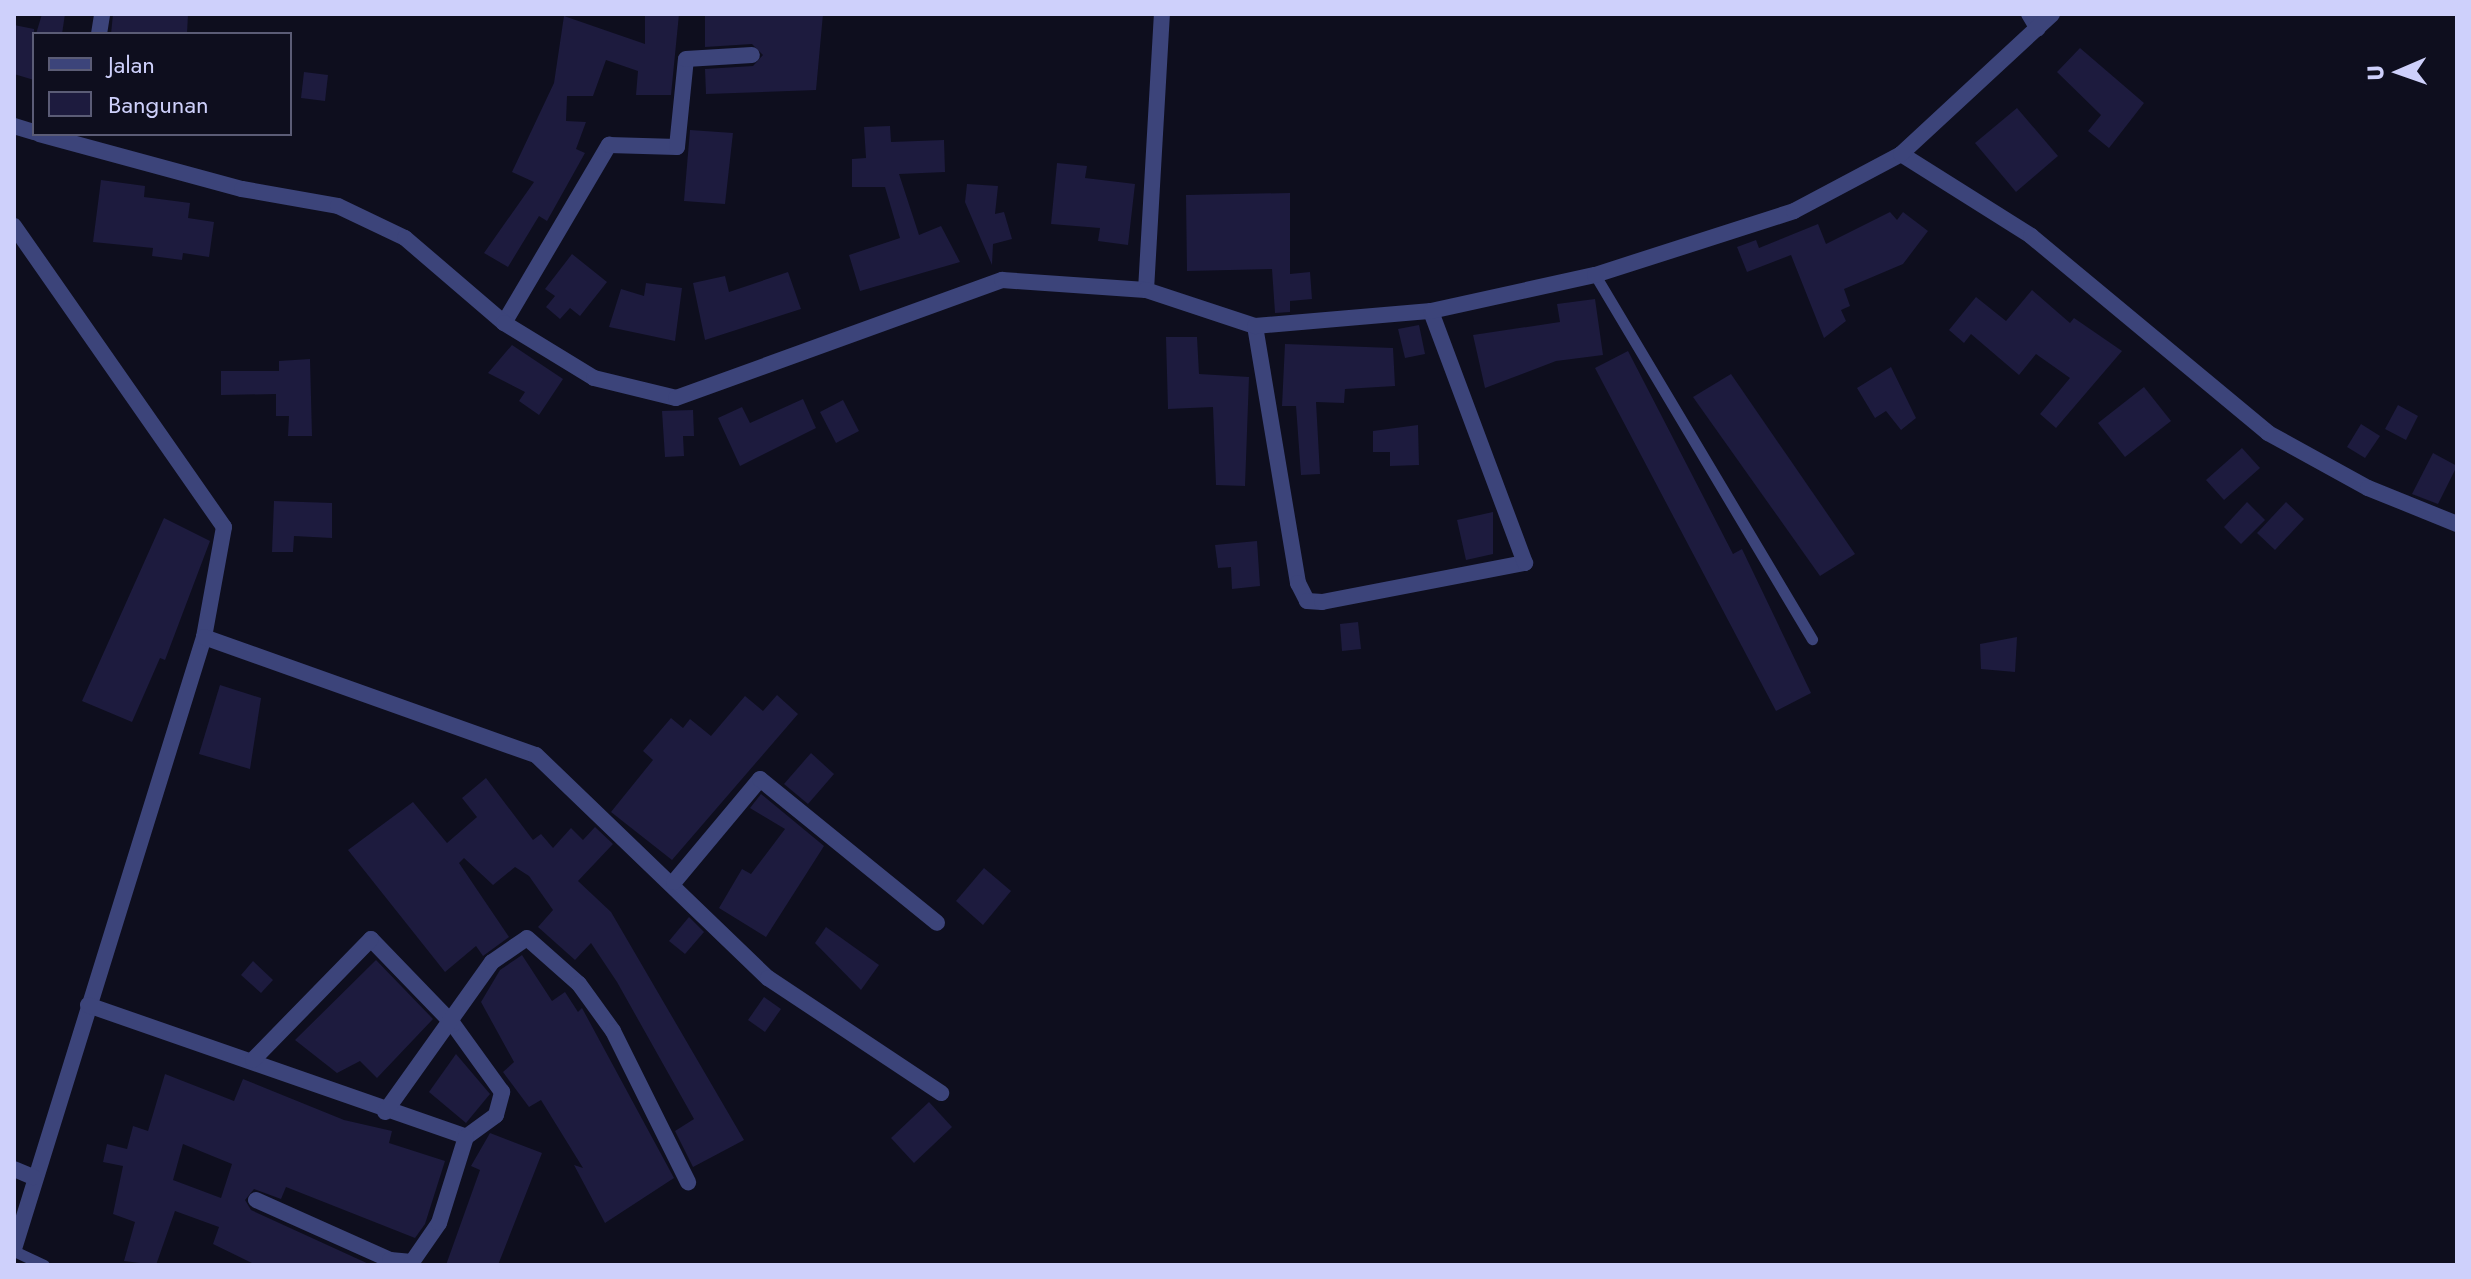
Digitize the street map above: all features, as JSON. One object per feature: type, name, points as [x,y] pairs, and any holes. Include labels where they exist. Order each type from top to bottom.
[{"type":"street","points":[[1146,290],[1162,14]]},
{"type":"street","points":[[55,136],[338,206],[405,238],[504,323],[594,378],[676,398],[1002,280],[1146,290],[1255,326],[1431,311],[1595,275],[1794,211],[1901,154],[2033,22],[2052,14]]},
{"type":"street","points":[[504,323],[609,145],[677,147],[686,59],[752,55]]},
{"type":"street","points":[[1901,154],[2031,236],[2268,433],[2368,488],[2457,524]]},
{"type":"street","points":[[14,226],[224,527],[204,637],[33,1177],[14,1250]]},
{"type":"street","points":[[1255,326],[1298,583],[1307,601],[1322,602],[1525,563],[1431,311]]},
{"type":"street","points":[[204,637],[536,755],[674,882],[768,978],[941,1093]]},
{"type":"street","points":[[674,882],[760,779],[937,923]]},
{"type":"street","points":[[385,1112],[453,1024],[492,962],[527,938],[579,984],[613,1031],[688,1182]]},
{"type":"street","points":[[253,1060],[371,939],[453,1024],[502,1092],[496,1115],[466,1137],[439,1223],[412,1262],[390,1260],[256,1200]]},
{"type":"street","points":[[88,1005],[253,1060],[385,1112],[466,1137]]},
{"type":"street","points":[[14,1169],[33,1177]]},
{"type":"lane","points":[[1595,275],[1812,639]]},
{"type":"lane","points":[[14,1250],[44,1265]]},
{"type":"building","points":[[42,14],[65,14],[62,32],[37,32]]},
{"type":"building","points":[[113,14],[188,14],[187,32],[111,32]]},
{"type":"building","points":[[645,14],[679,14],[671,95],[636,95],[638,71],[606,60],[593,96],[567,96],[566,121],[586,122],[576,149],[585,153],[547,221],[539,216],[508,267],[484,253],[534,182],[512,172],[554,83],[564,16],[645,44]]},
{"type":"building","points":[[705,14],[823,14],[816,90],[706,94],[705,69],[753,66],[763,55],[752,44],[705,47]]},
{"type":"building","points":[[14,25],[34,29],[32,79],[14,74]]},
{"type":"building","points":[[2080,48],[2144,103],[2109,148],[2088,131],[2101,115],[2057,72]]},
{"type":"building","points":[[304,72],[328,75],[325,101],[301,98]]},
{"type":"building","points":[[2017,108],[2058,156],[2016,192],[1975,143]]},
{"type":"building","points":[[890,126],[891,142],[944,140],[945,172],[899,174],[919,235],[941,226],[960,262],[860,291],[849,255],[900,238],[885,187],[852,187],[852,159],[866,158],[864,127]]},
{"type":"building","points":[[690,130],[733,133],[725,204],[684,201]]},
{"type":"building","points":[[1057,163],[1087,166],[1085,178],[1135,184],[1128,245],[1098,241],[1100,228],[1051,224]]},
{"type":"building","points":[[101,180],[145,186],[144,197],[190,203],[188,218],[214,222],[209,257],[183,253],[182,260],[152,256],[153,248],[93,242]]},
{"type":"building","points":[[967,184],[998,186],[995,214],[1004,212],[1012,239],[993,244],[992,265],[965,202]]},
{"type":"building","points":[[1290,193],[1290,274],[1310,272],[1312,299],[1290,301],[1290,312],[1275,313],[1272,269],[1187,271],[1186,195]]},
{"type":"building","points":[[1890,212],[1897,220],[1903,212],[1928,231],[1903,264],[1844,289],[1850,306],[1841,310],[1846,321],[1824,338],[1791,255],[1747,272],[1737,247],[1756,240],[1759,248],[1818,224],[1826,244]]},
{"type":"building","points":[[572,254],[607,282],[580,316],[570,308],[560,319],[546,307],[555,296],[545,289]]},
{"type":"building","points":[[788,272],[801,309],[705,340],[693,283],[725,276],[729,292]]},
{"type":"building","points":[[646,283],[682,288],[675,341],[609,327],[621,289],[644,296]]},
{"type":"building","points":[[2032,290],[2070,323],[2074,318],[2122,351],[2056,428],[2040,414],[2070,378],[2036,354],[2019,375],[1971,334],[1964,343],[1949,330],[1976,297],[2006,321]]},
{"type":"building","points":[[1595,299],[1603,355],[1556,361],[1485,388],[1473,335],[1560,322],[1557,304]]},
{"type":"building","points":[[1419,325],[1425,354],[1405,358],[1398,329]]},
{"type":"building","points":[[1166,337],[1197,337],[1199,374],[1249,377],[1245,486],[1216,485],[1213,407],[1168,409]]},
{"type":"building","points":[[1285,344],[1393,348],[1395,386],[1345,389],[1344,403],[1316,402],[1320,474],[1301,475],[1296,406],[1282,406]]},
{"type":"building","points":[[512,345],[563,379],[539,415],[519,401],[525,392],[488,373]]},
{"type":"building","points":[[1628,351],[1733,554],[1742,549],[1811,693],[1776,711],[1595,368]]},
{"type":"building","points":[[310,359],[312,436],[288,436],[289,416],[276,416],[276,394],[221,395],[221,371],[279,371],[279,361]]},
{"type":"building","points":[[1891,367],[1916,418],[1901,430],[1886,411],[1875,418],[1857,388]]},
{"type":"building","points":[[1731,374],[1855,554],[1820,576],[1693,397]]},
{"type":"building","points":[[2144,387],[2171,421],[2125,457],[2098,423]]},
{"type":"building","points":[[803,399],[816,428],[740,466],[718,418],[742,407],[750,423]]},
{"type":"building","points":[[843,400],[859,431],[836,443],[820,412]]},
{"type":"building","points":[[2398,405],[2418,416],[2406,440],[2385,429]]},
{"type":"building","points":[[693,410],[694,436],[683,436],[684,456],[665,457],[662,411]]},
{"type":"building","points":[[2361,424],[2380,436],[2365,458],[2347,447]]},
{"type":"building","points":[[1418,425],[1419,465],[1390,466],[1390,452],[1373,452],[1373,431]]},
{"type":"building","points":[[2242,448],[2260,468],[2224,500],[2206,480]]},
{"type":"building","points":[[2433,453],[2457,466],[2438,504],[2412,494]]},
{"type":"building","points":[[274,501],[332,503],[332,538],[294,536],[293,552],[272,552]]},
{"type":"building","points":[[2247,502],[2265,520],[2241,544],[2224,527]]},
{"type":"building","points":[[2286,502],[2304,519],[2275,550],[2257,533]]},
{"type":"building","points":[[1493,512],[1493,554],[1466,560],[1457,520]]},
{"type":"building","points":[[164,518],[210,541],[165,660],[160,658],[132,722],[82,701]]},
{"type":"building","points":[[1257,541],[1260,586],[1232,589],[1231,567],[1218,568],[1215,545]]},
{"type":"building","points":[[1358,622],[1361,649],[1342,651],[1340,624]]},
{"type":"building","points":[[2017,637],[2015,672],[1981,669],[1980,644]]},
{"type":"building","points":[[220,685],[261,698],[250,769],[199,754]]},
{"type":"building","points":[[777,695],[798,714],[672,860],[611,812],[653,760],[643,751],[671,718],[683,728],[690,719],[711,736],[745,696],[763,711]]},
{"type":"building","points":[[811,753],[834,774],[808,804],[784,784]]},
{"type":"building","points":[[486,778],[533,840],[541,834],[553,848],[571,828],[583,840],[595,827],[613,844],[578,881],[611,912],[744,1140],[693,1167],[675,1131],[694,1119],[617,982],[591,943],[575,960],[538,927],[553,910],[529,876],[515,867],[493,885],[464,858],[459,863],[509,937],[483,956],[476,946],[445,972],[348,850],[413,802],[447,843],[477,817],[462,798]]},
{"type":"building","points":[[761,794],[824,846],[766,937],[719,908],[742,869],[751,874],[785,829],[750,808]]},
{"type":"building","points":[[984,868],[1011,891],[983,925],[956,901]]},
{"type":"building","points":[[689,917],[704,932],[685,954],[669,941]]},
{"type":"building","points":[[826,927],[879,965],[861,990],[815,943]]},
{"type":"building","points":[[522,955],[552,1001],[565,992],[578,1012],[582,1008],[674,1178],[605,1223],[574,1165],[583,1168],[541,1100],[529,1107],[503,1072],[514,1062],[481,1002],[500,970]]},
{"type":"building","points":[[376,960],[433,1019],[377,1078],[360,1061],[337,1073],[295,1040]]},
{"type":"building","points":[[253,961],[273,980],[261,993],[241,975]]},
{"type":"building","points":[[764,997],[781,1009],[765,1032],[748,1020]]},
{"type":"building","points":[[456,1054],[490,1094],[466,1123],[429,1092]]},
{"type":"building","points":[[165,1074],[234,1101],[243,1079],[344,1120],[392,1131],[389,1143],[445,1161],[425,1224],[415,1238],[286,1187],[281,1199],[254,1189],[245,1200],[251,1210],[371,1265],[256,1265],[213,1244],[219,1227],[175,1211],[156,1265],[124,1261],[135,1222],[113,1214],[123,1166],[103,1162],[107,1144],[127,1149],[133,1126],[148,1131]],"holes":[[[183,1144],[232,1164],[221,1198],[173,1180]]]},
{"type":"building","points":[[929,1102],[952,1127],[914,1163],[891,1138]]},
{"type":"building","points":[[490,1133],[542,1153],[498,1265],[446,1265],[480,1170],[471,1166]]}]
